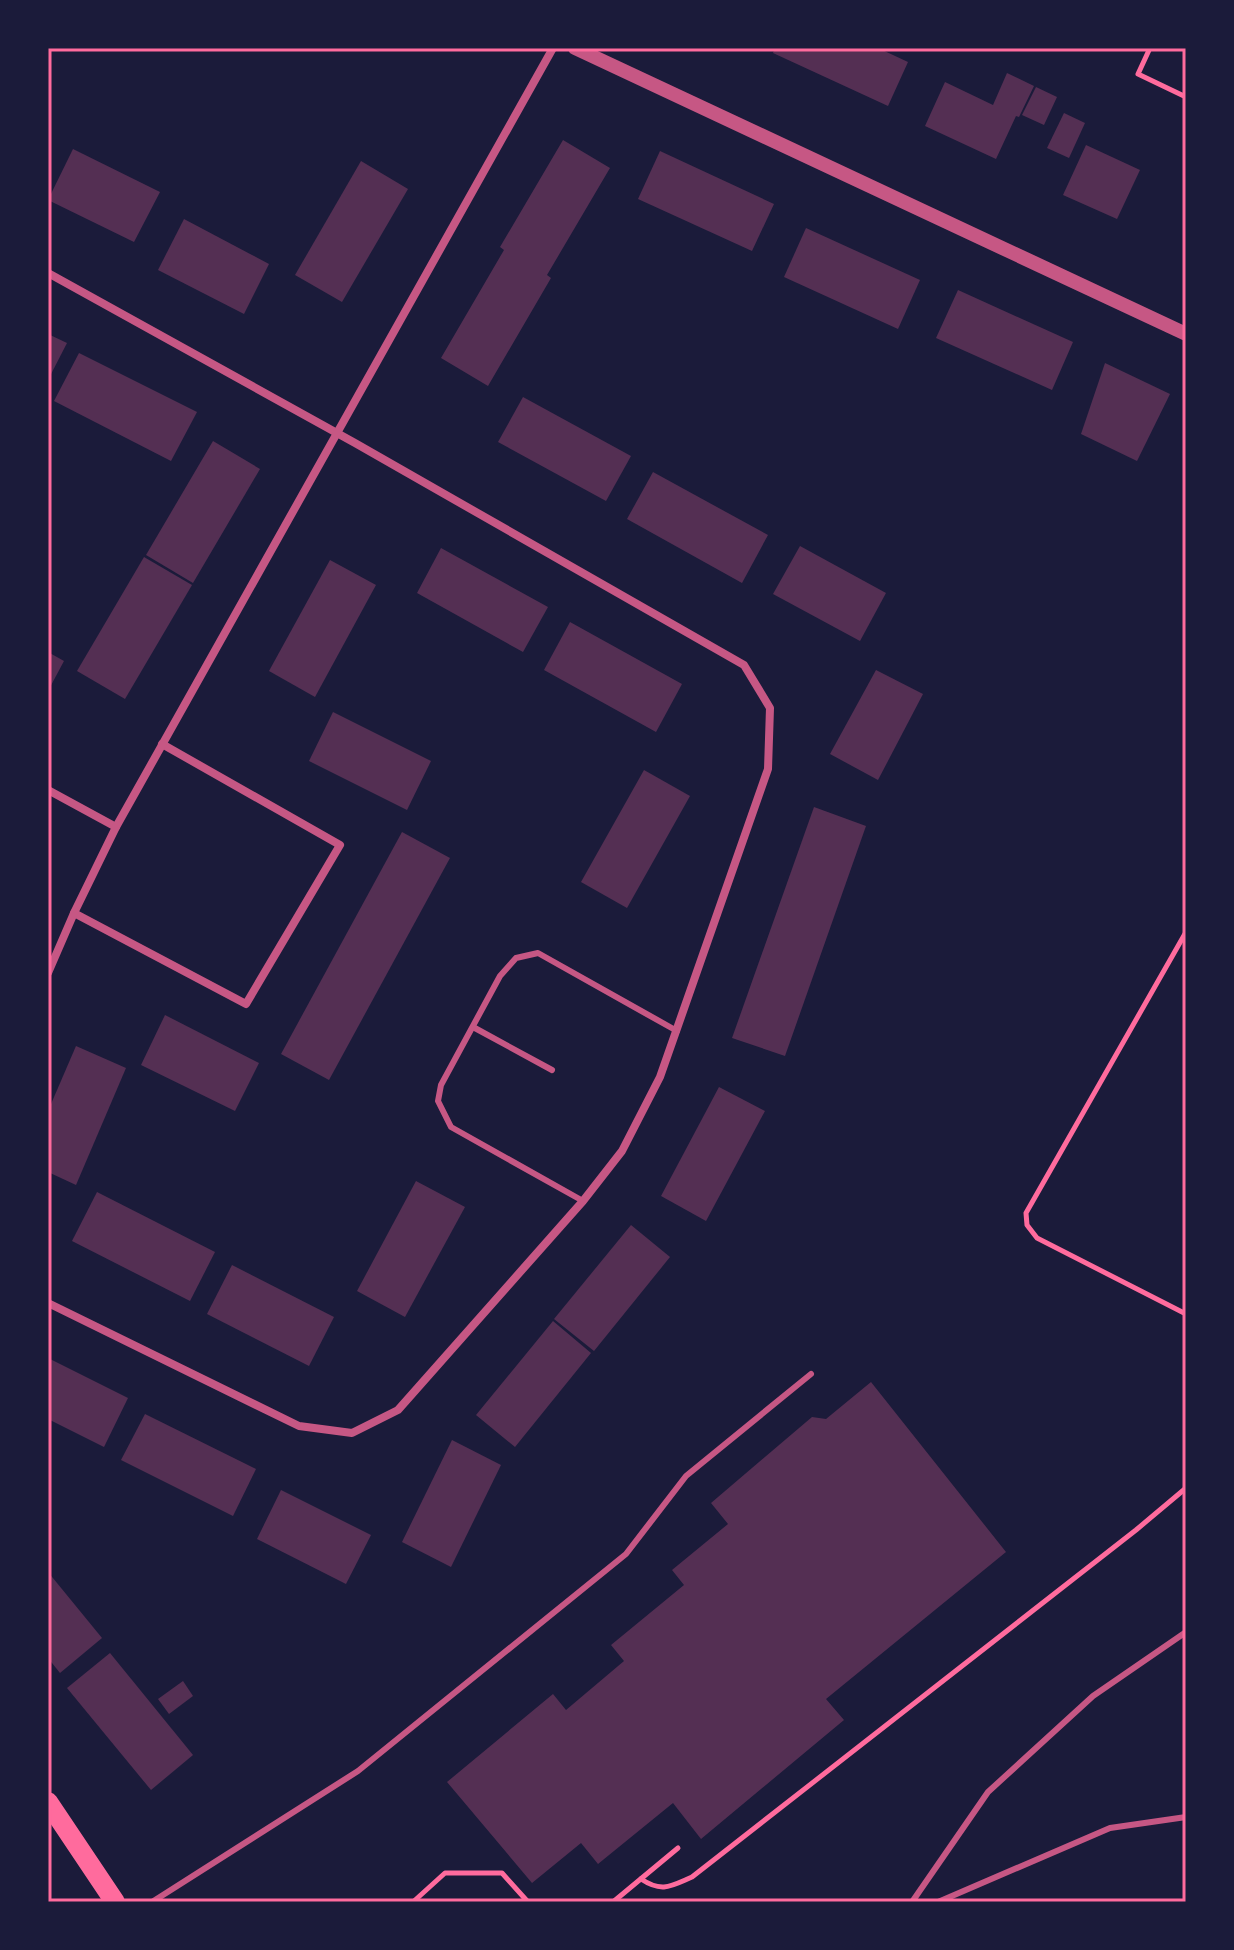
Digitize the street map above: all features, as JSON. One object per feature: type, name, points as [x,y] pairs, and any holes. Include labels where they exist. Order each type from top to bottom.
[{"type":"main road","points":[[48,1802],[115,1902]]},
{"type":"street","points":[[48,973],[116,827],[553,48]]},
{"type":"street","points":[[575,48],[1186,334]]},
{"type":"street","points":[[48,273],[336,432],[744,665],[770,708],[768,769],[660,1077],[622,1151],[583,1201],[398,1410],[352,1433],[299,1426],[48,1303]]},
{"type":"street","points":[[74,913],[246,1004],[340,845],[162,744]]},
{"type":"street","points":[[48,790],[116,827]]},
{"type":"lane","points":[[583,1201],[451,1127],[438,1101],[441,1085],[500,976],[516,958],[538,953],[677,1031]]},
{"type":"lane","points":[[473,1027],[552,1070]]},
{"type":"lane","points":[[152,1902],[358,1771],[626,1554],[686,1476],[811,1374]]},
{"type":"lane","points":[[912,1902],[988,1792],[1093,1696],[1186,1632]]},
{"type":"lane","points":[[938,1902],[1110,1828],[1186,1817]]},
{"type":"path","points":[[1150,48],[1138,74],[1186,97]]},
{"type":"path","points":[[1186,932],[1026,1213],[1027,1225],[1037,1238],[1186,1314]]},
{"type":"path","points":[[641,1879],[652,1886],[668,1887],[692,1877],[1186,1488]]},
{"type":"path","points":[[613,1902],[678,1848]]},
{"type":"path","points":[[413,1902],[445,1873],[502,1873],[528,1902]]},
{"type":"building","points":[[775,48],[878,48],[908,62],[888,106],[773,53]]},
{"type":"building","points":[[1007,73],[1034,86],[996,159],[925,126],[945,82],[993,105]]},
{"type":"building","points":[[1036,87],[1057,97],[1044,125],[1022,115]]},
{"type":"building","points":[[1064,113],[1085,123],[1069,158],[1047,148]]},
{"type":"building","points":[[563,140],[610,168],[547,275],[551,278],[488,386],[441,358],[504,250],[500,247]]},
{"type":"building","points":[[1086,145],[1140,170],[1117,219],[1063,195]]},
{"type":"building","points":[[73,149],[160,192],[134,242],[48,200]]},
{"type":"building","points":[[660,151],[774,204],[752,251],[638,199]]},
{"type":"building","points":[[361,161],[408,189],[342,302],[295,275]]},
{"type":"building","points":[[184,219],[269,264],[244,314],[158,270]]},
{"type":"building","points":[[806,228],[920,280],[898,329],[784,277]]},
{"type":"building","points":[[958,290],[1073,342],[1052,390],[936,338]]},
{"type":"building","points":[[48,334],[67,343],[48,380]]},
{"type":"building","points":[[79,353],[197,412],[171,461],[54,401]]},
{"type":"building","points":[[1105,363],[1170,394],[1137,461],[1081,434]]},
{"type":"building","points":[[523,397],[631,456],[606,501],[498,442]]},
{"type":"building","points":[[213,441],[260,469],[193,583],[146,555]]},
{"type":"building","points":[[653,472],[768,535],[742,583],[627,519]]},
{"type":"building","points":[[800,546],[886,593],[860,641],[773,594]]},
{"type":"building","points":[[441,548],[548,607],[523,652],[417,593]]},
{"type":"building","points":[[144,557],[192,585],[125,699],[77,671]]},
{"type":"building","points":[[330,560],[376,585],[315,697],[269,671]]},
{"type":"building","points":[[570,622],[682,684],[656,732],[544,670]]},
{"type":"building","points":[[48,652],[64,661],[48,691]]},
{"type":"building","points":[[876,670],[923,694],[878,780],[830,754]]},
{"type":"building","points":[[333,712],[431,761],[407,810],[309,761]]},
{"type":"building","points":[[644,770],[690,796],[627,908],[581,882]]},
{"type":"building","points":[[814,807],[866,826],[785,1056],[732,1038]]},
{"type":"building","points":[[402,832],[450,858],[329,1080],[281,1054]]},
{"type":"building","points":[[165,1015],[259,1063],[235,1111],[141,1065]]},
{"type":"building","points":[[76,1046],[126,1068],[76,1185],[48,1172],[48,1111]]},
{"type":"building","points":[[719,1087],[765,1111],[706,1221],[661,1196]]},
{"type":"building","points":[[416,1181],[465,1207],[405,1317],[357,1291]]},
{"type":"building","points":[[97,1192],[215,1252],[190,1301],[72,1241]]},
{"type":"building","points":[[631,1225],[670,1257],[594,1351],[554,1319]]},
{"type":"building","points":[[232,1265],[334,1317],[309,1366],[207,1314]]},
{"type":"building","points":[[553,1321],[591,1353],[515,1447],[476,1415]]},
{"type":"building","points":[[48,1358],[128,1398],[104,1447],[48,1419]]},
{"type":"building","points":[[871,1382],[1006,1552],[826,1699],[844,1720],[701,1839],[673,1803],[598,1864],[581,1843],[532,1883],[447,1782],[553,1694],[566,1710],[624,1661],[611,1645],[684,1585],[672,1570],[728,1524],[711,1503],[812,1417],[826,1419]]},
{"type":"building","points":[[145,1414],[256,1469],[233,1516],[121,1460]]},
{"type":"building","points":[[452,1440],[501,1465],[451,1567],[402,1542]]},
{"type":"building","points":[[281,1490],[371,1535],[346,1584],[257,1539]]},
{"type":"building","points":[[48,1572],[102,1638],[60,1673],[48,1658]]},
{"type":"building","points":[[110,1653],[193,1755],[151,1790],[67,1688]]},
{"type":"building","points":[[183,1681],[193,1696],[169,1714],[158,1699]]}]
